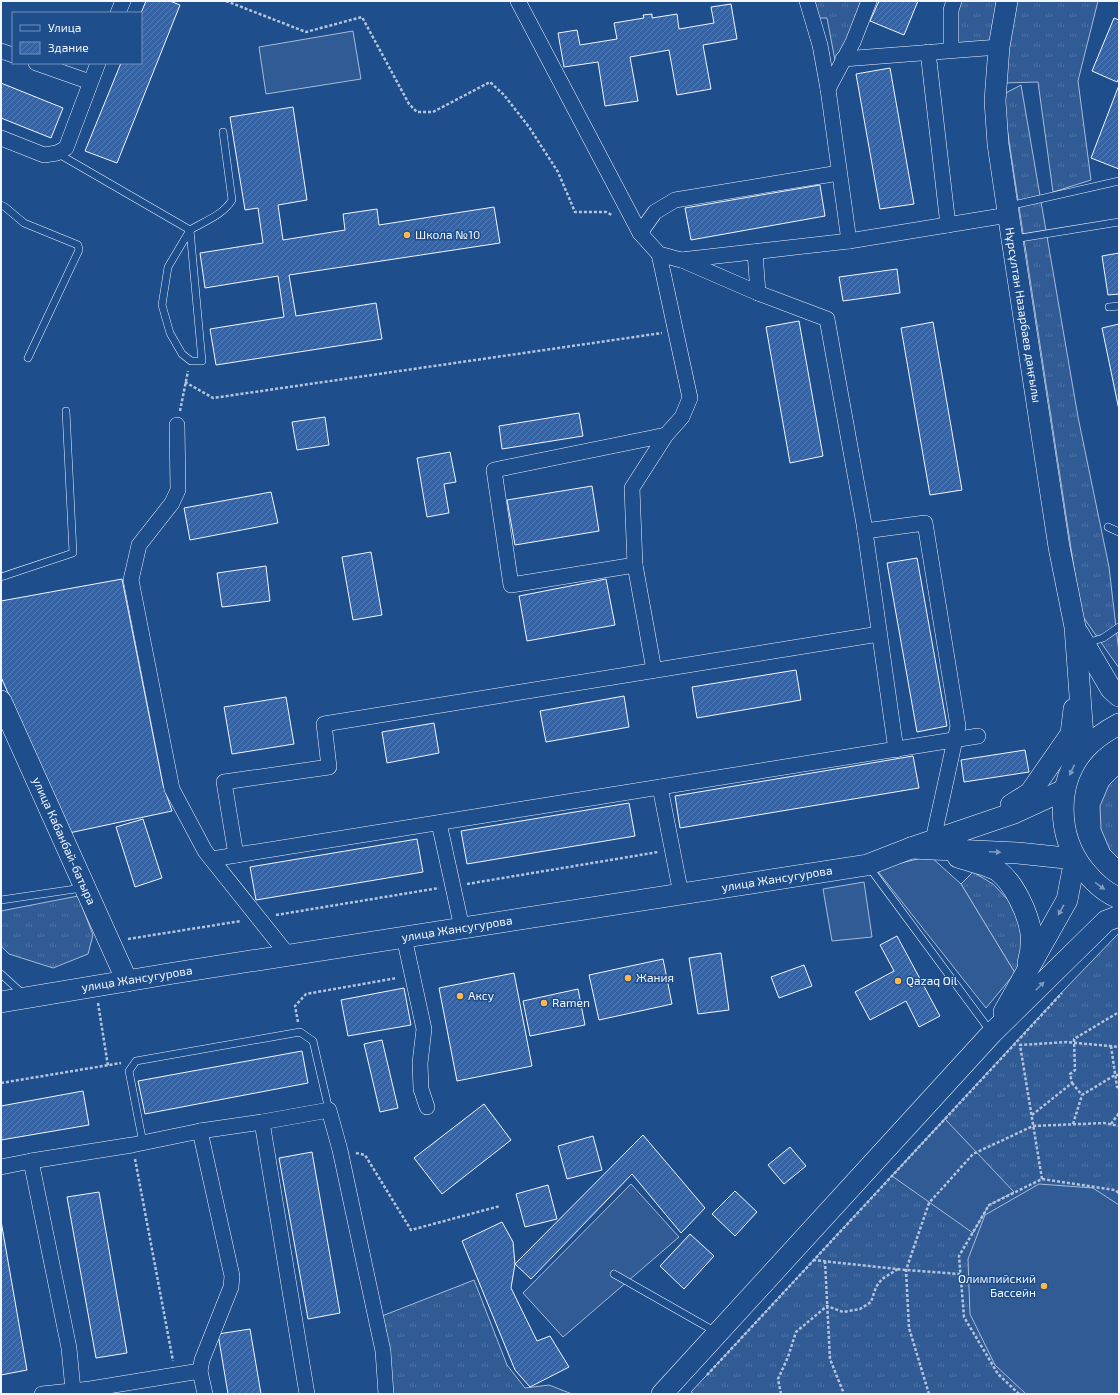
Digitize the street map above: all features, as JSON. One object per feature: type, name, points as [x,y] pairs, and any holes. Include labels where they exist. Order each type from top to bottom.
[{"type":"main road","name":"Нұрсұлтан Назарбаев даңғылы","points":[[1007,1],[999,47],[995,101],[998,144],[1058,539],[1080,636]]},
{"type":"main road","points":[[978,825],[1030,793],[1071,734],[1079,667],[1080,636]]},
{"type":"main road","points":[[1080,636],[1112,689],[1119,696]]},
{"type":"main road","points":[[1079,667],[1084,750]]},
{"type":"main road","points":[[1100,669],[1119,683]]},
{"type":"main road","name":"улица Кабанбай-батыра","points":[[1,701],[127,981]]},
{"type":"main road","points":[[1119,724],[1101,734],[1084,750],[1072,769],[1064,790],[1062,814],[1066,837],[1075,859],[1092,880],[1119,898]]},
{"type":"main road","name":"улица Жансугурова","points":[[933,845],[978,825],[1014,813],[1064,790]]},
{"type":"main road","points":[[933,845],[997,870],[1012,885],[1023,908],[1031,932],[1031,953],[1022,980]]},
{"type":"main road","name":"улица Жансугурова","points":[[1,1002],[288,955],[867,865],[911,848],[933,845],[1075,859]]},
{"type":"main road","points":[[992,1034],[1067,900],[1075,859]]},
{"type":"main road","points":[[664,1393],[992,1034],[1106,921],[1119,916]]},
{"type":"main road","points":[[1094,933],[1119,922]]},
{"type":"street","points":[[118,12],[124,1]]},
{"type":"street","points":[[518,1],[640,233],[659,254],[690,398],[682,417],[666,435],[632,488],[635,565],[654,670]]},
{"type":"street","points":[[807,1],[820,45],[828,89],[849,241]]},
{"type":"street","points":[[828,89],[853,42],[869,1]]},
{"type":"street","points":[[951,50],[951,10],[954,1]]},
{"type":"street","points":[[843,59],[999,47]]},
{"type":"street","points":[[1,51],[12,55]]},
{"type":"street","points":[[928,52],[948,225]]},
{"type":"street","points":[[39,64],[90,82]]},
{"type":"street","points":[[1,138],[44,155],[57,153],[66,148],[98,64]]},
{"type":"street","points":[[640,233],[655,212],[675,200],[839,173]]},
{"type":"street","points":[[681,260],[849,241],[948,225],[1008,211]]},
{"type":"street","points":[[756,252],[758,293]]},
{"type":"street","points":[[659,254],[681,260],[758,293],[827,319],[865,531],[896,750]]},
{"type":"street","points":[[177,425],[178,490],[172,502],[139,545],[131,580],[172,789],[206,851],[288,955]]},
{"type":"street","points":[[635,565],[511,584],[494,470],[666,435]]},
{"type":"street","points":[[865,531],[925,523],[958,726],[933,845]]},
{"type":"street","points":[[236,855],[224,782],[329,767],[324,724],[879,634]]},
{"type":"street","points":[[212,859],[978,736]]},
{"type":"street","points":[[660,787],[681,894]]},
{"type":"street","points":[[439,823],[462,928]]},
{"type":"street","points":[[404,937],[424,1029],[420,1063],[421,1089],[427,1107]]},
{"type":"street","points":[[1,1166],[137,1144],[200,1131],[328,1110],[340,1150],[384,1351],[386,1394]]},
{"type":"street","points":[[262,1122],[307,1394]]},
{"type":"street","points":[[200,1131],[232,1276],[231,1287],[202,1360],[200,1371],[205,1394]]},
{"type":"street","points":[[31,1161],[69,1348],[73,1390]]},
{"type":"street","points":[[42,1394],[90,1389],[200,1371]]},
{"type":"lane","points":[[190,230],[202,361],[191,361],[182,354],[170,333],[162,305],[168,267],[190,230],[220,214],[228,208],[232,200],[223,132]]},
{"type":"lane","points":[[57,153],[190,230]]},
{"type":"lane","points":[[1008,211],[1119,181]]},
{"type":"lane","points":[[1,205],[24,223],[78,245],[79,250],[28,358]]},
{"type":"lane","points":[[1012,239],[1119,222]]},
{"type":"lane","points":[[1109,307],[1119,306]]},
{"type":"lane","points":[[1,577],[73,553],[66,410]]},
{"type":"lane","points":[[1108,527],[1119,532]]},
{"type":"lane","points":[[1080,636],[1103,638],[1119,627]]},
{"type":"lane","points":[[867,865],[992,1034]]},
{"type":"lane","points":[[1,900],[85,887]]},
{"type":"lane","points":[[1,974],[27,998]]},
{"type":"lane","points":[[137,1144],[129,1071],[136,1061],[300,1032],[313,1041],[328,1110]]},
{"type":"lane","points":[[614,1274],[718,1333]]},
{"type":"path","points":[[226,1],[306,32],[362,17],[409,104],[417,112],[433,112],[490,82],[504,95],[529,126],[558,172],[575,212],[606,212],[640,233]]},
{"type":"path","points":[[185,382],[213,398],[676,331]]},
{"type":"path","points":[[177,425],[185,382],[191,361]]},
{"type":"path","points":[[110,942],[672,850]]},
{"type":"path","points":[[300,1032],[295,1006],[306,994],[412,975]]},
{"type":"path","points":[[96,986],[108,1066]]},
{"type":"path","points":[[705,1377],[1065,989]]},
{"type":"path","points":[[1082,1095],[1072,1083],[1070,1074],[1075,1070],[1074,1039],[1119,1012]]},
{"type":"path","points":[[1042,1179],[1020,1045],[1074,1042],[1119,1047]]},
{"type":"path","points":[[1111,1046],[1117,1075],[1117,1086],[1119,1088]]},
{"type":"path","points":[[1,1083],[136,1061]]},
{"type":"path","points":[[1073,1124],[1082,1095],[1117,1075]]},
{"type":"path","points":[[1031,1116],[1072,1083]]},
{"type":"path","points":[[1111,1124],[1119,1113]]},
{"type":"path","points":[[929,1394],[909,1328],[906,1270],[930,1203],[973,1154],[1033,1126],[1104,1123],[1119,1126]]},
{"type":"path","points":[[137,1144],[176,1375]]},
{"type":"path","points":[[340,1150],[365,1155],[411,1230],[500,1206]]},
{"type":"path","points":[[1019,1394],[998,1374],[964,1317],[959,1256],[989,1205],[1042,1179],[1115,1190],[1119,1193]]},
{"type":"path","points":[[813,1260],[960,1274]]},
{"type":"path","points":[[825,1261],[830,1359],[844,1394]]},
{"type":"path","points":[[827,1306],[843,1312],[860,1310],[871,1302],[876,1287],[882,1279],[898,1269]]},
{"type":"path","points":[[781,1394],[778,1379],[788,1357],[796,1332],[827,1306]]},
{"type":"green space","points":[[815,1],[861,1],[837,71],[827,18],[816,18]]},
{"type":"green space","points":[[961,1],[1000,1],[996,42],[955,44],[956,13]]},
{"type":"green space","points":[[1013,1],[1098,1],[1078,81],[1091,180],[1053,192],[1038,82],[1002,83]]},
{"type":"green space","points":[[1021,85],[1078,417],[1109,567],[1119,653],[1119,668],[1081,614],[1002,95]]},
{"type":"green space","points":[[1119,775],[1119,859],[1110,850],[1101,829],[1100,806],[1109,785]]},
{"type":"green space","points":[[973,872],[993,884],[1011,903],[1024,924],[1027,956],[1015,973],[961,884]]},
{"type":"green space","points":[[78,896],[93,935],[88,954],[53,968],[9,954],[1,946],[1,911]]},
{"type":"green space","points":[[1119,933],[1119,1394],[694,1394],[691,1392],[1065,989]]},
{"type":"green space","points":[[474,1280],[507,1365],[525,1388],[549,1385],[572,1394],[391,1394],[382,1316]]},
{"type":"shaded area","points":[[353,31],[361,79],[266,94],[259,47]]},
{"type":"shaded area","points":[[930,856],[961,884],[1015,973],[986,1008],[876,869]]},
{"type":"shaded area","points":[[864,882],[872,937],[832,941],[823,889]]},
{"type":"shaded area","points":[[945,1119],[1014,1192],[989,1205],[973,1233],[892,1176]]},
{"type":"shaded area","points":[[631,1184],[679,1237],[563,1337],[523,1293]]},
{"type":"shaded area","name":"Олимпийский Бассейн","points":[[1039,1184],[1093,1188],[1119,1205],[1119,1394],[1026,1394],[995,1365],[970,1314],[968,1259],[985,1215]]},
{"type":"building","points":[[146,1],[170,1],[180,5],[117,163],[85,151],[121,64],[142,64],[141,12]]},
{"type":"building","points":[[879,1],[918,1],[904,35],[870,21]]},
{"type":"building","points":[[731,4],[737,39],[703,45],[711,89],[677,95],[669,50],[630,57],[638,101],[605,106],[598,62],[564,67],[558,33],[577,30],[580,45],[617,39],[614,23],[644,18],[643,15],[652,14],[652,18],[677,14],[679,29],[714,23],[711,7]]},
{"type":"building","points":[[1114,18],[1119,20],[1119,78],[1117,82],[1092,71]]},
{"type":"building","points":[[890,68],[914,204],[880,209],[856,74]]},
{"type":"building","points":[[1,83],[63,108],[51,138],[1,118]]},
{"type":"building","points":[[1119,85],[1119,169],[1091,158]]},
{"type":"building","name":"Школа №10","points":[[293,107],[307,200],[278,205],[283,240],[345,230],[343,214],[377,209],[379,225],[494,207],[500,243],[289,275],[296,316],[376,303],[382,339],[216,365],[210,329],[284,317],[278,276],[205,288],[200,253],[263,243],[258,208],[245,210],[230,117]]},
{"type":"building","points":[[820,185],[825,216],[691,240],[685,208]]},
{"type":"building","points":[[1119,253],[1119,294],[1108,295],[1102,256]]},
{"type":"building","points":[[897,269],[900,293],[843,301],[839,277]]},
{"type":"building","points":[[799,321],[823,456],[790,463],[766,327]]},
{"type":"building","points":[[933,322],[962,490],[930,495],[901,328]]},
{"type":"building","points":[[1119,324],[1119,410],[1102,328]]},
{"type":"building","points":[[579,413],[583,436],[502,449],[499,426]]},
{"type":"building","points":[[325,417],[329,445],[297,450],[292,422]]},
{"type":"building","points":[[450,452],[456,482],[444,484],[449,513],[427,517],[417,458]]},
{"type":"building","points":[[592,486],[599,531],[515,545],[507,500]]},
{"type":"building","points":[[271,492],[278,523],[190,540],[184,508]]},
{"type":"building","points":[[371,552],[382,615],[353,620],[342,557]]},
{"type":"building","points":[[917,558],[947,726],[917,732],[887,563]]},
{"type":"building","points":[[266,566],[270,601],[222,607],[217,573]]},
{"type":"building","points":[[122,579],[163,785],[172,811],[69,833],[1,677],[1,601]]},
{"type":"building","points":[[606,579],[615,625],[527,641],[519,596]]},
{"type":"building","points":[[796,670],[801,700],[697,718],[692,687]]},
{"type":"building","points":[[624,696],[629,727],[546,742],[540,711]]},
{"type":"building","points":[[286,697],[294,744],[232,754],[224,707]]},
{"type":"building","points":[[434,723],[439,753],[387,763],[382,732]]},
{"type":"building","points":[[1025,750],[1029,772],[964,782],[961,760]]},
{"type":"building","points":[[913,756],[919,788],[680,828],[675,796]]},
{"type":"building","points":[[629,803],[635,836],[467,864],[461,831]]},
{"type":"building","points":[[143,819],[162,878],[135,887],[116,827]]},
{"type":"building","points":[[417,839],[423,872],[256,900],[250,867]]},
{"type":"building","name":"Qazaq Oil","points":[[897,936],[940,1016],[919,1027],[906,1001],[870,1020],[855,992],[894,971],[880,945]]},
{"type":"building","points":[[721,953],[729,1010],[698,1014],[689,958]]},
{"type":"building","points":[[663,959],[672,1004],[599,1020],[589,975]]},
{"type":"building","points":[[804,965],[812,986],[779,998],[771,977]]},
{"type":"building","points":[[514,973],[532,1066],[457,1081],[439,988]]},
{"type":"building","points":[[404,988],[411,1025],[348,1036],[341,1000]]},
{"type":"building","points":[[578,989],[585,1025],[530,1036],[523,1001]]},
{"type":"building","points":[[382,1040],[398,1108],[380,1112],[364,1044]]},
{"type":"building","points":[[302,1051],[308,1083],[145,1114],[138,1081]]},
{"type":"building","points":[[83,1091],[89,1125],[1,1140],[1,1106]]},
{"type":"building","points":[[484,1104],[511,1140],[442,1194],[414,1158]]},
{"type":"building","points":[[643,1135],[705,1208],[681,1233],[632,1174],[531,1279],[515,1264]]},
{"type":"building","points":[[593,1136],[602,1170],[567,1179],[558,1146]]},
{"type":"building","points":[[790,1147],[806,1166],[784,1184],[768,1165]]},
{"type":"building","points":[[312,1152],[340,1313],[308,1319],[279,1158]]},
{"type":"building","points":[[548,1185],[557,1219],[525,1227],[516,1194]]},
{"type":"building","points":[[735,1191],[757,1212],[735,1236],[712,1214]]},
{"type":"building","points":[[99,1192],[127,1353],[96,1358],[67,1197]]},
{"type":"building","points":[[1,1221],[27,1370],[1,1375]]},
{"type":"building","points":[[502,1222],[513,1242],[515,1264],[511,1288],[537,1341],[550,1336],[569,1367],[530,1387],[515,1370],[462,1241]]},
{"type":"building","points":[[690,1234],[714,1256],[684,1289],[660,1266]]},
{"type":"building","points":[[250,1329],[261,1394],[228,1394],[218,1334]]},
{"type":"place","name":"Школа №10","points":[[407,235]]},
{"type":"place","name":"Жания","points":[[628,978]]},
{"type":"place","name":"Qazaq Oil","points":[[898,981]]},
{"type":"place","name":"Аксу","points":[[460,996]]},
{"type":"place","name":"Ramen","points":[[544,1003]]},
{"type":"place","name":"Олимпийский Бассейн","points":[[1044,1286]]}]
